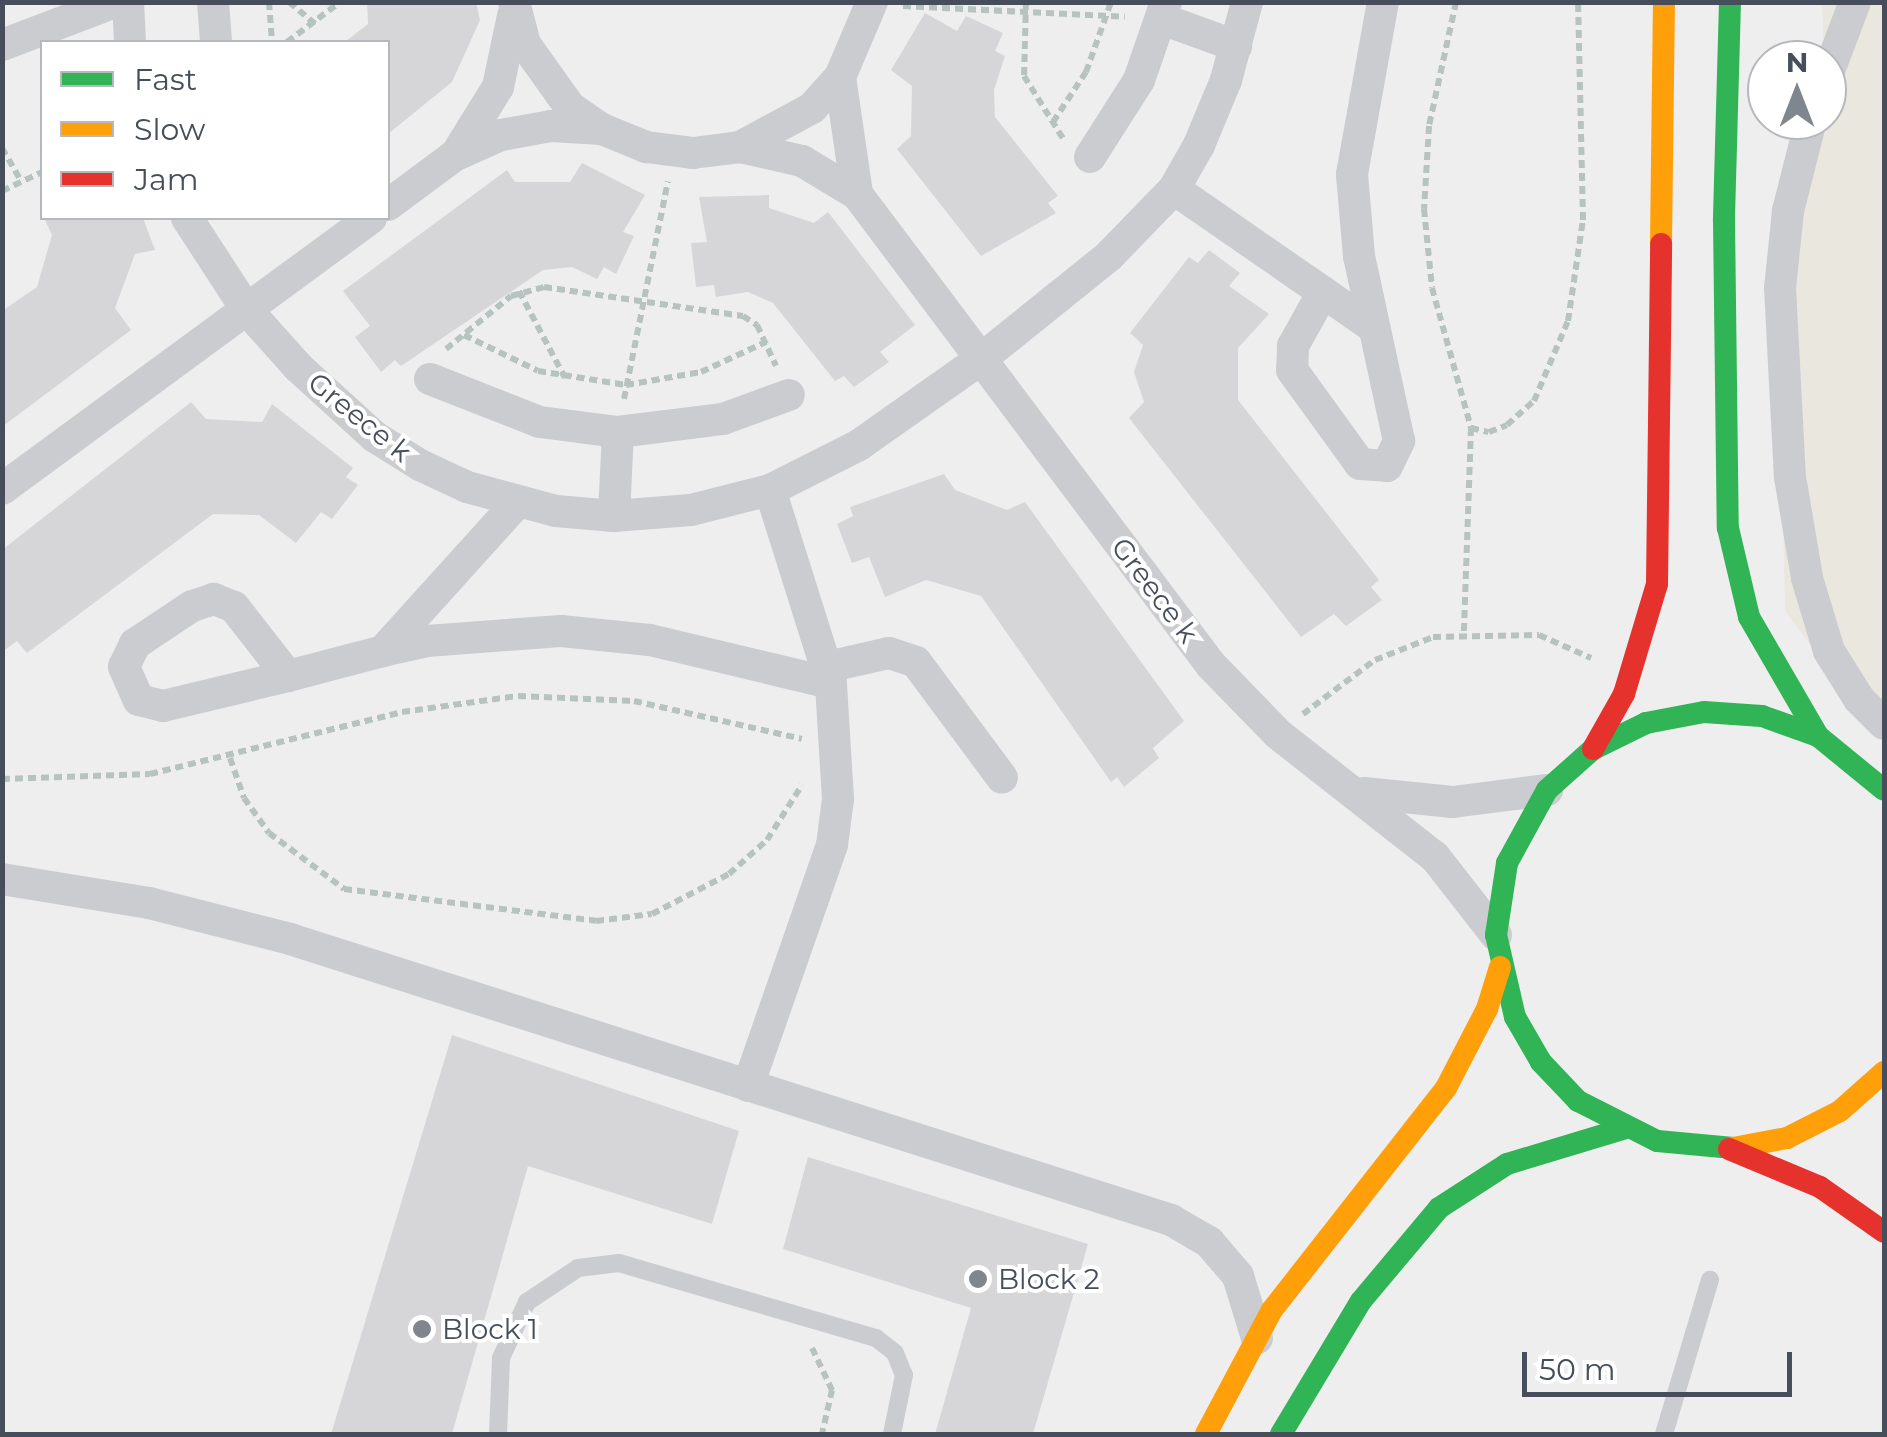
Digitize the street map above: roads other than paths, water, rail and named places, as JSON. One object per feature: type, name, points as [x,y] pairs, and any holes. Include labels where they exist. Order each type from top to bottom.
[{"type":"street","points":[[2,46],[116,2]]},
{"type":"street","points":[[128,2],[130,40]]},
{"type":"street","points":[[214,2],[216,40]]},
{"type":"street","name":"Greece k","points":[[187,220],[246,309],[335,404],[375,437],[467,487],[516,504],[614,516],[691,510],[770,490],[859,445],[1068,293],[1174,189],[1213,114],[1247,2]]},
{"type":"street","points":[[1323,292],[1293,346],[1292,370],[1360,464],[1378,469],[1394,459],[1399,441],[1373,327],[1352,174],[1383,2]]},
{"type":"street","points":[[1593,749],[1624,694],[1648,622],[1662,527],[1664,2]]},
{"type":"street","points":[[1730,2],[1724,202],[1728,528],[1756,631],[1818,736]]},
{"type":"street","points":[[1841,40],[1856,2]]},
{"type":"street","points":[[390,204],[454,156],[526,129],[602,129],[674,151],[740,147],[812,108],[840,78],[872,3]]},
{"type":"street","points":[[514,5],[545,78],[602,129]]},
{"type":"street","points":[[454,156],[498,87],[514,5]]},
{"type":"street","points":[[1090,157],[1131,94],[1164,11],[1236,46]]},
{"type":"street","name":"Greece k","points":[[840,78],[857,194]]},
{"type":"street","points":[[1806,140],[1788,212],[1780,288],[1790,477],[1807,578],[1828,651],[1859,699],[1884,724]]},
{"type":"street","name":"Greece k","points":[[740,147],[802,161],[857,194],[1211,665],[1278,734],[1359,792],[1435,857],[1498,951]]},
{"type":"street","points":[[1174,189],[1373,327]]},
{"type":"street","points":[[2,489],[368,220]]},
{"type":"street","points":[[430,380],[520,417],[618,432],[723,419],[789,395]]},
{"type":"street","points":[[614,516],[618,432]]},
{"type":"street","points":[[748,1086],[832,844],[823,753],[829,675],[770,490]]},
{"type":"street","points":[[383,651],[516,504]]},
{"type":"street","points":[[288,676],[234,608],[214,599],[192,606],[135,644],[124,667],[130,691],[150,705],[288,676],[383,651],[516,631],[606,634],[829,675],[889,653],[916,662],[1002,778]]},
{"type":"street","points":[[1206,1434],[1257,1338],[1308,1262],[1446,1088],[1475,1036],[1498,951],[1507,863],[1547,790],[1593,749],[1646,723],[1704,712],[1762,716],[1818,736],[1884,790]]},
{"type":"street","name":"Greece k","points":[[1359,792],[1454,802],[1547,790]]},
{"type":"street","points":[[2,879],[220,919],[1191,1230],[1238,1276],[1257,1338]]},
{"type":"street","points":[[1498,951],[1515,1017],[1541,1062],[1578,1100],[1622,1128],[1657,1141],[1729,1149],[1820,1187],[1884,1232]]},
{"type":"street","points":[[1729,1149],[1787,1138],[1840,1111],[1884,1072]]},
{"type":"street","points":[[1281,1434],[1361,1301],[1439,1208],[1520,1158],[1622,1128]]},
{"type":"lane","points":[[498,1434],[501,1358],[526,1302],[568,1272],[619,1262],[876,1338],[894,1353],[904,1375],[892,1434]]},
{"type":"lane","points":[[1664,1434],[1710,1280]]},
{"type":"place","name":"Block 2","points":[[978,1279]]},
{"type":"place","name":"Block 1","points":[[422,1329]]}]
